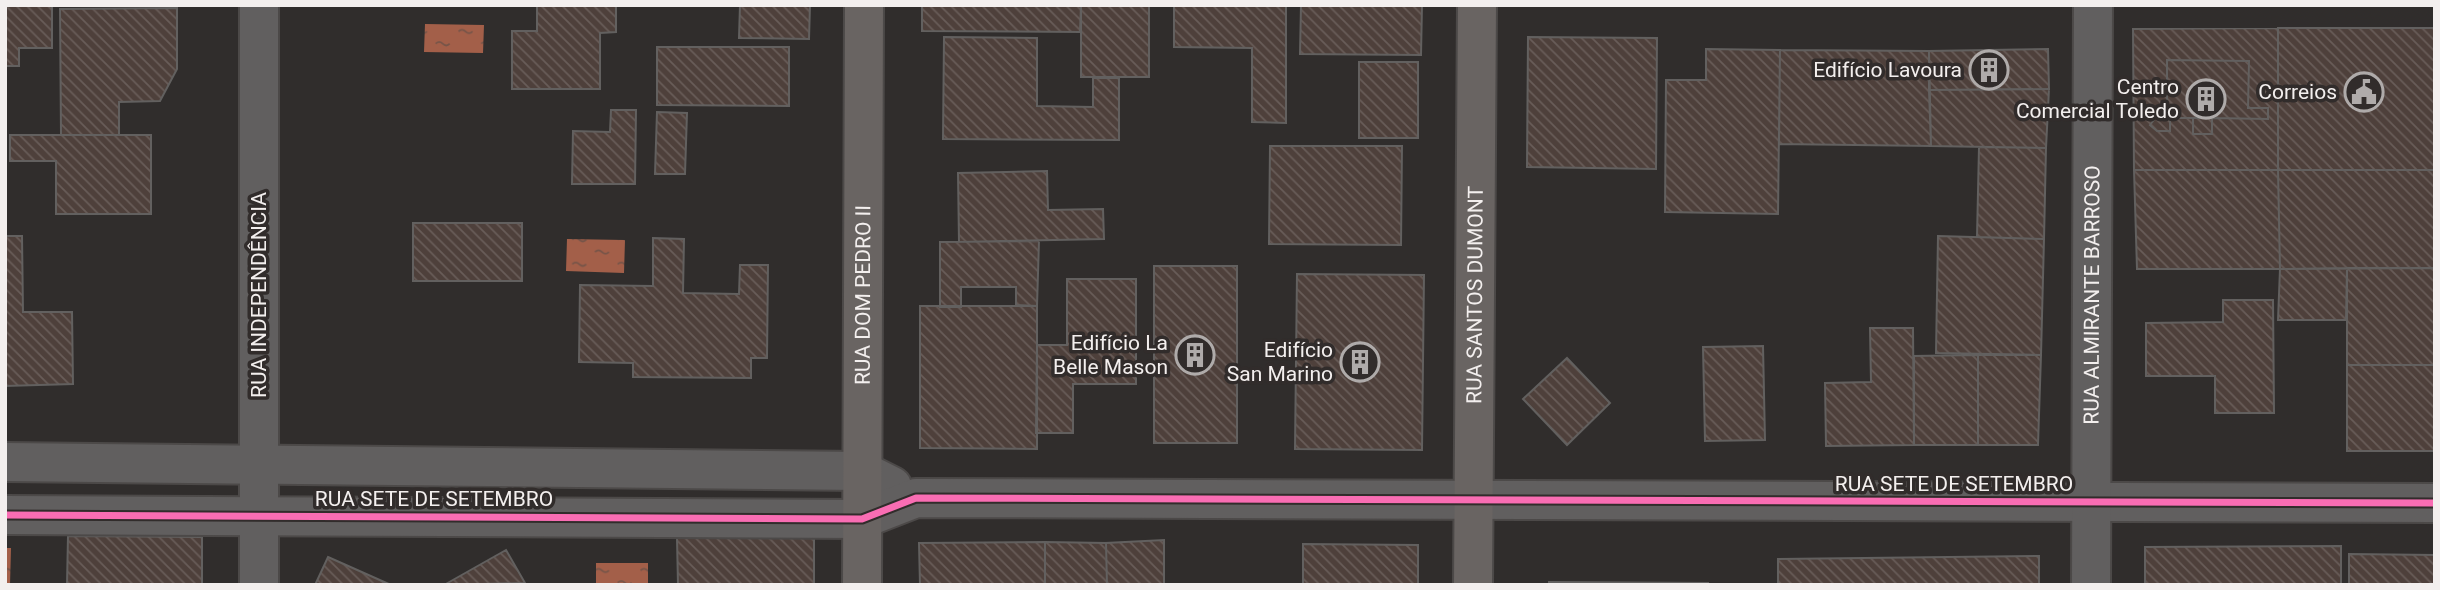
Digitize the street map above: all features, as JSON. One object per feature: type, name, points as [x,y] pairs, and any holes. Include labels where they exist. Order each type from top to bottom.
[{"type":"street","name":"RUA INDEPENDÊNCIA","points":[[259,5],[259,585]]},
{"type":"street","name":"RUA DOM PEDRO II","points":[[862,585],[864,5]]},
{"type":"street","name":"RUA SANTOS DUMONT","points":[[1473,585],[1477,5]]},
{"type":"street","name":"RUA ALMIRANTE BARROSO","points":[[2091,585],[2093,5]]},
{"type":"street","name":"RUA SETE DE SETEMBRO","points":[[5,462],[862,471]]},
{"type":"street","points":[[862,471],[916,498]]},
{"type":"street","name":"RUA SETE DE SETEMBRO","points":[[916,498],[2435,503]]},
{"type":"street","points":[[862,519],[916,498]]},
{"type":"street","name":"RUA SETE DE SETEMBRO","points":[[5,515],[862,519]]},
{"type":"water","points":[[425,24],[484,25],[483,53],[424,52]]},
{"type":"water","points":[[567,239],[625,240],[624,273],[566,271]]},
{"type":"water","points":[[5,548],[11,548],[10,585],[5,585]]},
{"type":"water","points":[[596,563],[648,563],[648,585],[596,585]]},
{"type":"building","points":[[5,5],[52,5],[52,48],[19,48],[19,66],[5,66]]},
{"type":"building","points":[[537,5],[616,5],[616,32],[600,33],[600,89],[512,89],[512,31],[537,31]]},
{"type":"building","points":[[740,5],[810,5],[809,39],[739,38]]},
{"type":"building","points":[[922,5],[1081,5],[1080,32],[922,31]]},
{"type":"building","points":[[1081,5],[1149,5],[1149,77],[1081,77]]},
{"type":"building","points":[[1174,5],[1286,5],[1286,123],[1252,122],[1252,48],[1174,47]]},
{"type":"building","points":[[1301,5],[1422,5],[1421,55],[1300,54]]},
{"type":"building","points":[[177,8],[177,69],[160,101],[119,102],[119,135],[61,135],[60,9]]},
{"type":"building","name":"Centro Comercial Toledo","points":[[2278,28],[2278,170],[2134,170],[2133,29]]},
{"type":"building","points":[[2278,28],[2435,28],[2435,170],[2278,170]]},
{"type":"building","points":[[944,37],[1037,38],[1037,106],[1093,107],[1093,78],[1119,78],[1119,140],[943,139]]},
{"type":"building","points":[[1528,37],[1657,38],[1656,169],[1527,167]]},
{"type":"building","points":[[657,47],[789,47],[789,106],[657,105]]},
{"type":"building","points":[[1706,49],[1780,50],[1778,214],[1665,212],[1666,80],[1706,80]]},
{"type":"building","name":"Edifício Lavoura","points":[[2048,49],[2049,89],[1929,90],[1929,51]]},
{"type":"building","points":[[1780,50],[1929,51],[1931,146],[1779,144]]},
{"type":"building","points":[[2167,60],[2249,61],[2248,108],[2268,108],[2268,119],[2212,118],[2212,134],[2193,134],[2193,118],[2170,118],[2170,131],[2157,131],[2150,125],[2156,117],[2167,117]]},
{"type":"building","points":[[1359,62],[1418,62],[1418,138],[1359,138]]},
{"type":"building","points":[[2049,89],[2046,148],[1931,146],[1929,90]]},
{"type":"building","points":[[611,110],[636,110],[635,184],[572,184],[573,131],[610,132]]},
{"type":"building","points":[[657,112],[687,113],[685,174],[655,174]]},
{"type":"building","points":[[2193,118],[2212,118],[2212,134],[2193,134]]},
{"type":"building","points":[[10,135],[151,135],[151,214],[56,214],[56,161],[10,161]]},
{"type":"building","points":[[1270,146],[1402,146],[1401,245],[1269,244]]},
{"type":"building","points":[[1979,147],[2046,148],[2044,239],[1977,237]]},
{"type":"building","points":[[2134,170],[2278,170],[2280,269],[2137,269]]},
{"type":"building","points":[[2278,170],[2435,170],[2435,268],[2280,269]]},
{"type":"building","points":[[1047,171],[1048,210],[1103,209],[1104,239],[959,242],[958,173]]},
{"type":"building","points":[[413,223],[522,223],[522,281],[413,281]]},
{"type":"building","points":[[5,236],[22,236],[23,312],[72,312],[73,384],[5,386]]},
{"type":"building","points":[[1938,236],[2044,239],[2041,355],[1936,353]]},
{"type":"building","points":[[653,238],[684,239],[683,293],[739,294],[740,265],[768,265],[767,358],[751,358],[751,378],[633,377],[633,363],[579,362],[580,285],[653,286]]},
{"type":"building","points":[[1039,241],[1037,306],[1016,305],[1016,287],[961,287],[961,307],[940,307],[940,242]]},
{"type":"building","name":"Edifício La Belle Mason","points":[[1154,266],[1237,266],[1237,443],[1154,443]]},
{"type":"building","points":[[2347,268],[2346,320],[2278,320],[2280,269]]},
{"type":"building","points":[[2347,268],[2435,268],[2435,365],[2347,365]]},
{"type":"building","name":"Edifício San Marino","points":[[1297,274],[1424,275],[1422,450],[1295,449]]},
{"type":"building","points":[[1067,279],[1136,279],[1136,384],[1073,384],[1073,433],[1036,433],[1037,345],[1067,345]]},
{"type":"building","points":[[2223,300],[2273,300],[2274,413],[2215,413],[2215,376],[2146,376],[2146,323],[2223,322]]},
{"type":"building","points":[[920,306],[1037,306],[1037,449],[920,448]]},
{"type":"building","points":[[1870,328],[1913,328],[1914,445],[1826,446],[1825,383],[1871,382]]},
{"type":"building","points":[[1763,346],[1765,440],[1705,441],[1703,347]]},
{"type":"building","points":[[1978,355],[2041,355],[2038,445],[1978,445]]},
{"type":"building","points":[[1978,355],[1978,445],[1914,445],[1914,356]]},
{"type":"building","points":[[1567,358],[1610,403],[1567,445],[1523,399]]},
{"type":"building","points":[[2347,365],[2435,365],[2435,451],[2347,451]]},
{"type":"building","points":[[68,536],[202,537],[202,585],[67,585]]},
{"type":"building","points":[[677,538],[814,538],[814,585],[678,585]]},
{"type":"building","points":[[1164,540],[1164,585],[1107,585],[1106,543]]},
{"type":"building","points":[[1045,542],[1106,543],[1107,585],[1045,585]]},
{"type":"building","points":[[1045,542],[1045,585],[920,585],[919,543]]},
{"type":"building","points":[[1303,544],[1418,545],[1418,585],[1303,585]]},
{"type":"building","points":[[2341,546],[2341,585],[2145,585],[2145,547]]},
{"type":"building","points":[[506,550],[525,583],[444,585]]},
{"type":"building","points":[[2349,554],[2435,555],[2435,585],[2349,585]]},
{"type":"building","points":[[2039,556],[2039,585],[1778,585],[1778,559]]},
{"type":"building","points":[[328,557],[391,585],[315,585]]},
{"type":"building","points":[[1549,582],[1708,583],[1708,585],[1549,585]]},
{"type":"cycle path","points":[[5,515],[862,519],[916,498],[2435,503]]},
{"type":"place","name":"Edifício Lavoura","points":[[1989,70]]},
{"type":"place","name":"Correios","points":[[2364,92]]},
{"type":"place","name":"Centro Comercial Toledo","points":[[2206,99]]},
{"type":"place","name":"Edifício La Belle Mason","points":[[1195,355]]},
{"type":"place","name":"Edifício San Marino","points":[[1360,362]]}]
